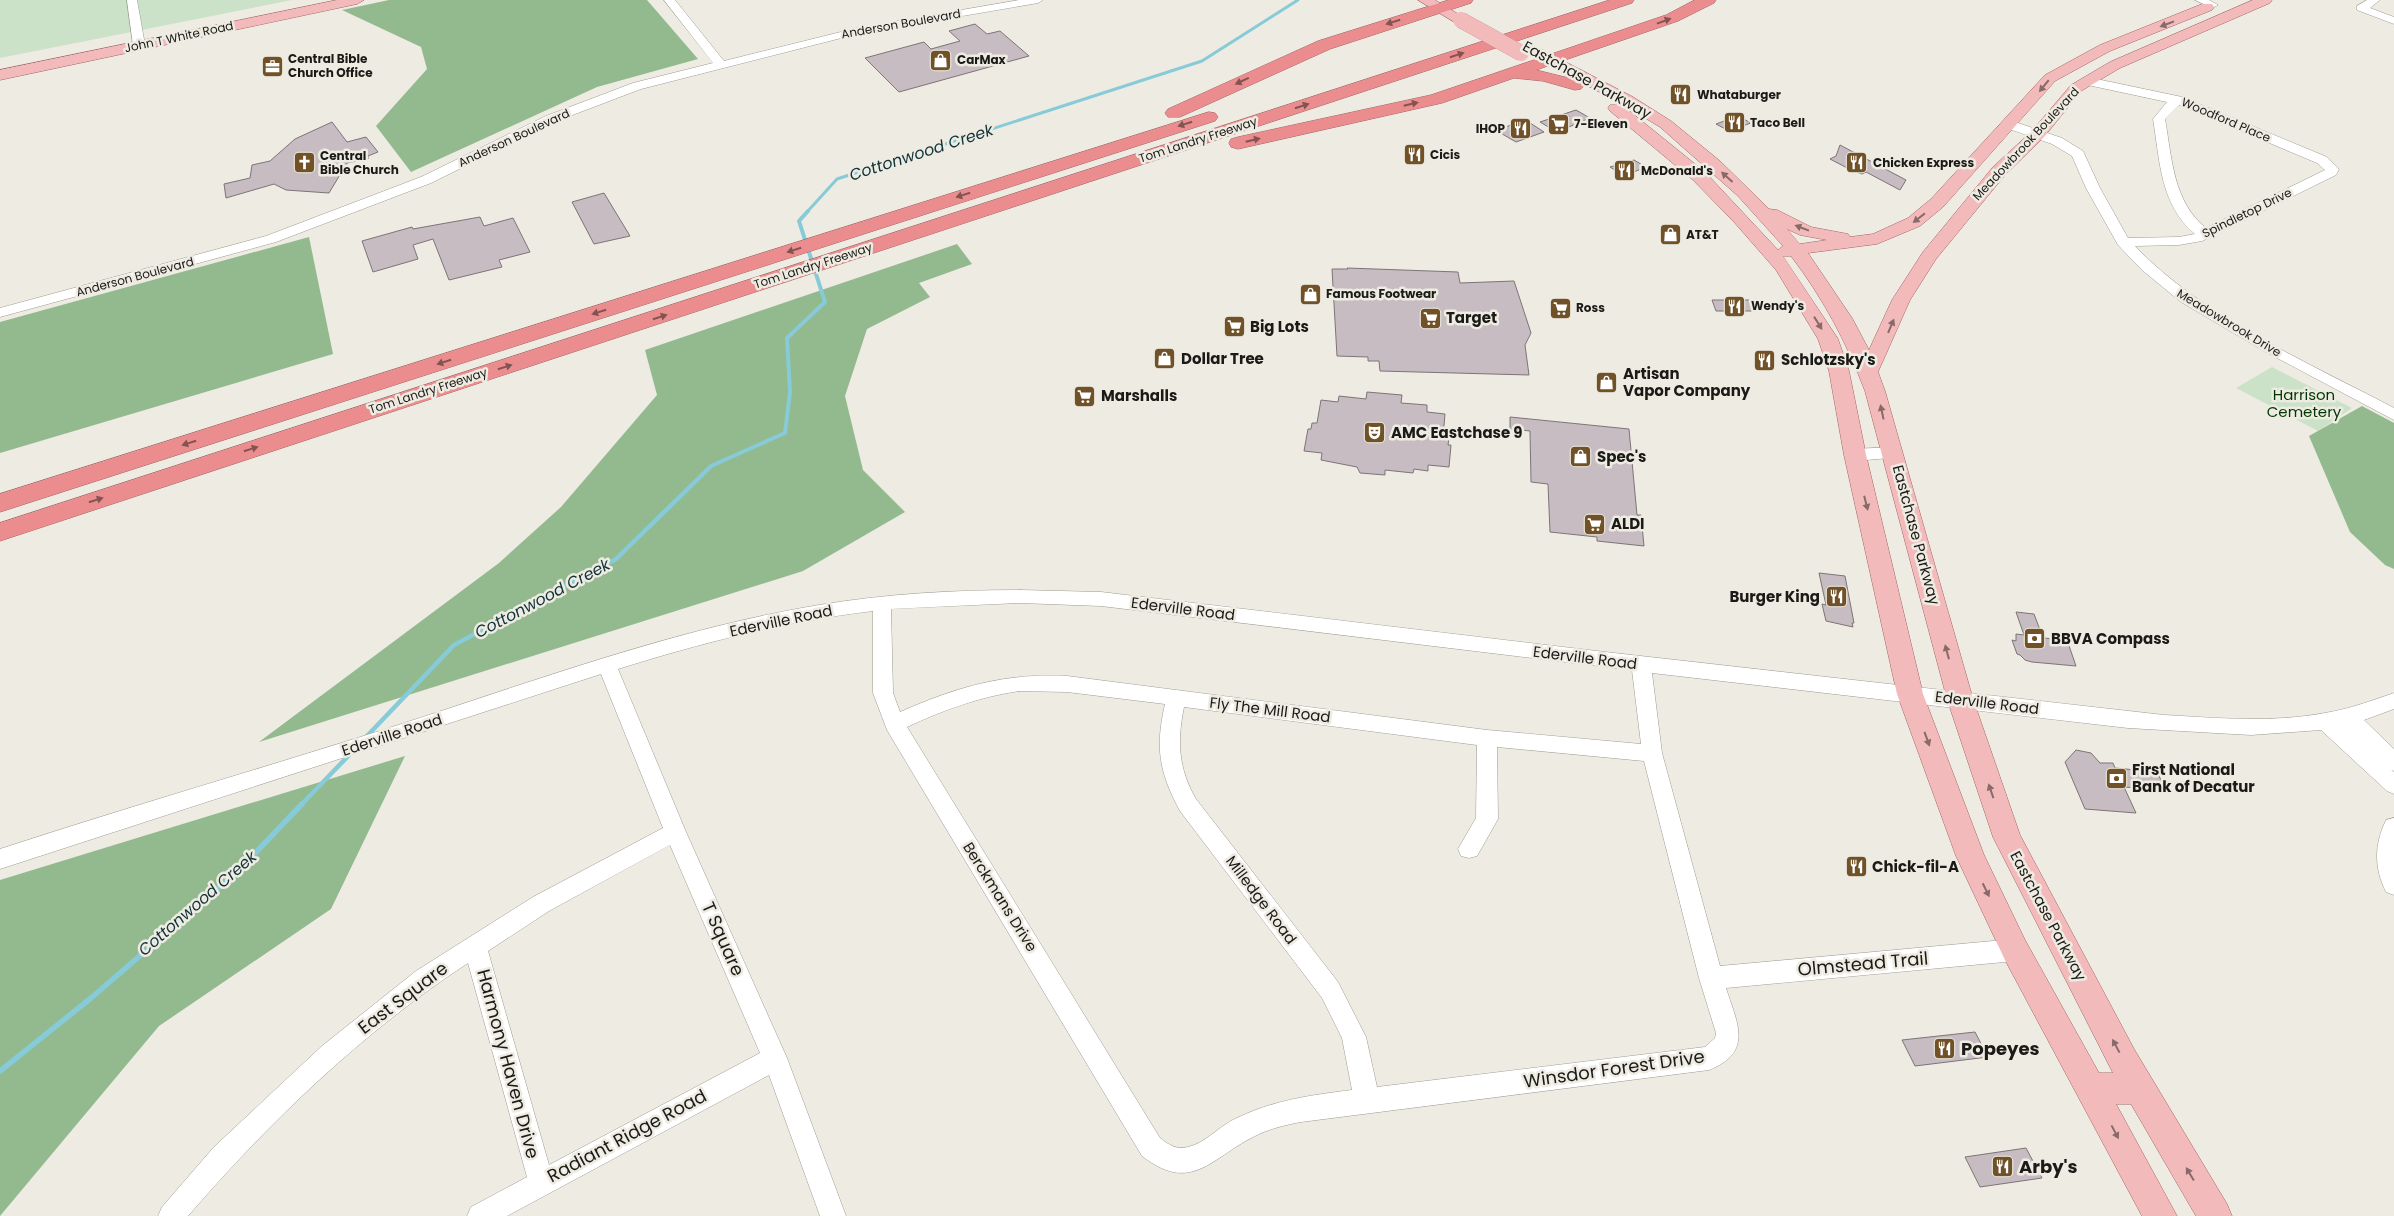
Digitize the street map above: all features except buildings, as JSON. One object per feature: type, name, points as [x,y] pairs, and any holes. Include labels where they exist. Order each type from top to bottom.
[{"type":"highway","name":"Tom Landry Freeway","points":[[843,245],[869,248],[1626,0]]},
{"type":"highway","points":[[869,248],[897,244],[1014,206],[1212,150],[1436,99],[1509,75],[1536,57],[1578,51],[1672,18],[1708,0]]},
{"type":"highway","points":[[994,185],[1153,123],[1283,62],[1415,8],[1445,2]]},
{"type":"highway","points":[[1465,24],[1496,24]]},
{"type":"highway","points":[[1509,75],[1544,76],[1582,82],[1580,73],[1573,62],[1573,56],[1578,51]]},
{"type":"highway","points":[[1303,87],[1331,78]]},
{"type":"highway","name":"Tom Landry Freeway","points":[[0,532],[843,245],[994,185],[1228,110]]},
{"type":"highway","name":"Tom Landry Freeway","points":[[0,502],[749,276]]},
{"type":"main road","name":"John T White Road","points":[[0,75],[304,0]]},
{"type":"main road","name":"John T White Road","points":[[0,64],[358,0]]},
{"type":"main road","name":"Meadowbrook Boulevard","points":[[1777,260],[1893,247],[1962,216],[1999,172],[2038,134],[2076,88],[2115,65],[2265,0]]},
{"type":"main road","name":"Eastchase Parkway","points":[[1445,2],[1465,24],[1536,57],[1582,82],[1638,106],[1669,128],[1753,201],[1803,257],[1839,309],[1870,370],[1960,699],[2006,837],[2140,1088],[2216,1216]]},
{"type":"main road","name":"Meadowbrook Boulevard","points":[[1803,257],[1822,248],[1884,236],[1914,222],[1937,203],[2050,78],[2105,48],[2211,2]]},
{"type":"main road","points":[[2211,2],[2234,13]]},
{"type":"main road","points":[[2060,72],[2087,81]]},
{"type":"main road","name":"Eastchase Parkway","points":[[1582,82],[1626,115],[1699,176],[1777,260],[1828,338],[1839,370],[1855,455],[1910,694],[1970,856],[2015,950],[2160,1216]]},
{"type":"main road","points":[[1626,115],[1656,127],[1669,128]]},
{"type":"main road","points":[[1647,134],[1660,133],[1695,149]]},
{"type":"main road","points":[[1753,201],[1775,218],[1809,231],[1842,238],[1884,236]]},
{"type":"main road","points":[[1870,370],[1901,300],[1929,256],[1962,216]]},
{"type":"main road","points":[[2092,1089],[2140,1088]]},
{"type":"street","points":[[132,0],[138,40]]},
{"type":"street","points":[[669,0],[720,64]]},
{"type":"street","name":"Anderson Boulevard","points":[[0,313],[272,239],[365,205],[426,180],[575,109],[637,86],[857,31],[1038,0]]},
{"type":"street","points":[[2375,0],[2361,6],[2365,11],[2394,21]]},
{"type":"street","name":"Woodford Place","points":[[2087,81],[2178,100],[2322,160],[2331,167]]},
{"type":"street","points":[[2178,100],[2162,114],[2159,125],[2176,202],[2185,218],[2204,234]]},
{"type":"street","name":"Meadowbrook Drive","points":[[2008,124],[2066,145],[2078,154],[2105,212],[2123,242],[2165,283],[2200,308],[2394,415]]},
{"type":"street","name":"Spindletop Drive","points":[[2123,242],[2179,241],[2204,234],[2331,172],[2331,167]]},
{"type":"street","points":[[1855,455],[1894,453]]},
{"type":"street","name":"Ederville Road","points":[[0,859],[84,830],[679,643],[777,620],[882,603],[921,599],[1006,596],[1101,600],[1641,665],[1960,699],[2148,723],[2267,728],[2326,722],[2394,701]]},
{"type":"street","name":"Berckmans Drive","points":[[882,603],[882,694],[894,724],[1151,1147],[1165,1158],[1181,1161]]},
{"type":"street","name":"T Square","points":[[607,665],[675,832],[775,1058],[833,1216]]},
{"type":"street","name":"Winsdor Forest Drive","points":[[1181,1161],[1196,1156],[1243,1128],[1274,1115],[1367,1101],[1709,1058],[1720,1051],[1727,1043],[1728,1033],[1711,978],[1652,753],[1641,665]]},
{"type":"street","name":"Fly The Mill Road","points":[[894,724],[967,692],[1011,683],[1032,682],[1068,684],[1487,738],[1652,753]]},
{"type":"street","name":"Milledge Road","points":[[1176,698],[1168,734],[1168,753],[1176,786],[1188,805],[1330,990],[1354,1038],[1367,1101]]},
{"type":"street","points":[[2347,716],[2394,762]]},
{"type":"street","points":[[2326,722],[2394,786]]},
{"type":"street","points":[[1469,849],[1488,819],[1487,738]]},
{"type":"street","points":[[2357,751],[2377,746]]},
{"type":"street","points":[[2394,827],[2386,860],[2387,875],[2394,885]]},
{"type":"street","name":"East Square","points":[[171,1216],[222,1156],[331,1054],[424,979],[541,904],[675,832]]},
{"type":"street","name":"Harmony Haven Drive","points":[[476,946],[541,1182]]},
{"type":"street","name":"Olmstead Trail","points":[[1711,978],[2015,950]]},
{"type":"street","name":"Radiant Ridge Road","points":[[480,1216],[775,1058]]},
{"type":"green space","points":[[0,0],[292,0],[0,58]]},
{"type":"green space","points":[[389,0],[647,0],[698,59],[597,87],[411,172],[376,126],[427,69],[421,47],[342,10]]},
{"type":"green space","points":[[309,237],[333,354],[0,453],[0,322]]},
{"type":"green space","points":[[957,244],[972,264],[919,283],[930,297],[867,329],[845,396],[863,470],[905,512],[803,571],[259,742],[499,563],[561,507],[657,395],[645,350]]},
{"type":"green space","name":"Harrison Cemetery","points":[[2272,367],[2352,408],[2318,431],[2236,388]]},
{"type":"green space","points":[[2362,406],[2394,423],[2394,569],[2385,565],[2350,532],[2309,436]]},
{"type":"green space","points":[[405,756],[331,909],[159,1026],[0,1216],[0,880]]},
{"type":"waterway","name":"Cottonwood Creek","points":[[807,212],[837,179],[1202,61],[1298,0]]},
{"type":"waterway","name":"Cottonwood Creek","points":[[702,475],[711,466],[785,433],[790,392],[787,338],[825,302],[799,221],[808,211]]},
{"type":"waterway","name":"Cottonwood Creek","points":[[366,737],[454,645],[616,559],[702,475]]},
{"type":"waterway","name":"Cottonwood Creek","points":[[301,805],[352,752]]},
{"type":"waterway","name":"Cottonwood Creek","points":[[0,1071],[91,998],[237,872],[302,804]]},
{"type":"place","name":"CarMax","points":[[941,60]]},
{"type":"place","name":"Central Bible Church Office","points":[[272,66]]},
{"type":"place","name":"Whataburger","points":[[1681,95]]},
{"type":"place","name":"Taco Bell","points":[[1734,123]]},
{"type":"place","name":"7-Eleven","points":[[1558,124]]},
{"type":"place","name":"IHOP","points":[[1521,129]]},
{"type":"place","name":"Cicis","points":[[1414,155]]},
{"type":"place","name":"Central Bible Church","points":[[304,163]]},
{"type":"place","name":"Chicken Express","points":[[1857,163]]},
{"type":"place","name":"McDonald's","points":[[1625,171]]},
{"type":"place","name":"AT&T","points":[[1670,235]]},
{"type":"place","name":"Famous Footwear","points":[[1310,294]]},
{"type":"place","name":"Wendy's","points":[[1735,306]]},
{"type":"place","name":"Ross","points":[[1560,308]]},
{"type":"place","name":"Target","points":[[1430,318]]},
{"type":"place","name":"Big Lots","points":[[1234,327]]},
{"type":"place","name":"Dollar Tree","points":[[1165,359]]},
{"type":"place","name":"Schlotzsky's","points":[[1765,360]]},
{"type":"place","name":"Artisan Vapor Company","points":[[1607,383]]},
{"type":"place","name":"Marshalls","points":[[1085,396]]},
{"type":"place","name":"AMC Eastchase 9","points":[[1375,433]]},
{"type":"place","name":"Spec's","points":[[1581,457]]},
{"type":"place","name":"ALDI","points":[[1595,524]]},
{"type":"place","name":"Burger King","points":[[1836,597]]},
{"type":"place","name":"BBVA Compass","points":[[2035,639]]},
{"type":"place","name":"First National Bank of Decatur","points":[[2116,779]]},
{"type":"place","name":"Chick-fil-A","points":[[1856,867]]},
{"type":"place","name":"Popeyes","points":[[1945,1049]]},
{"type":"place","name":"Arby's","points":[[2003,1167]]}]
